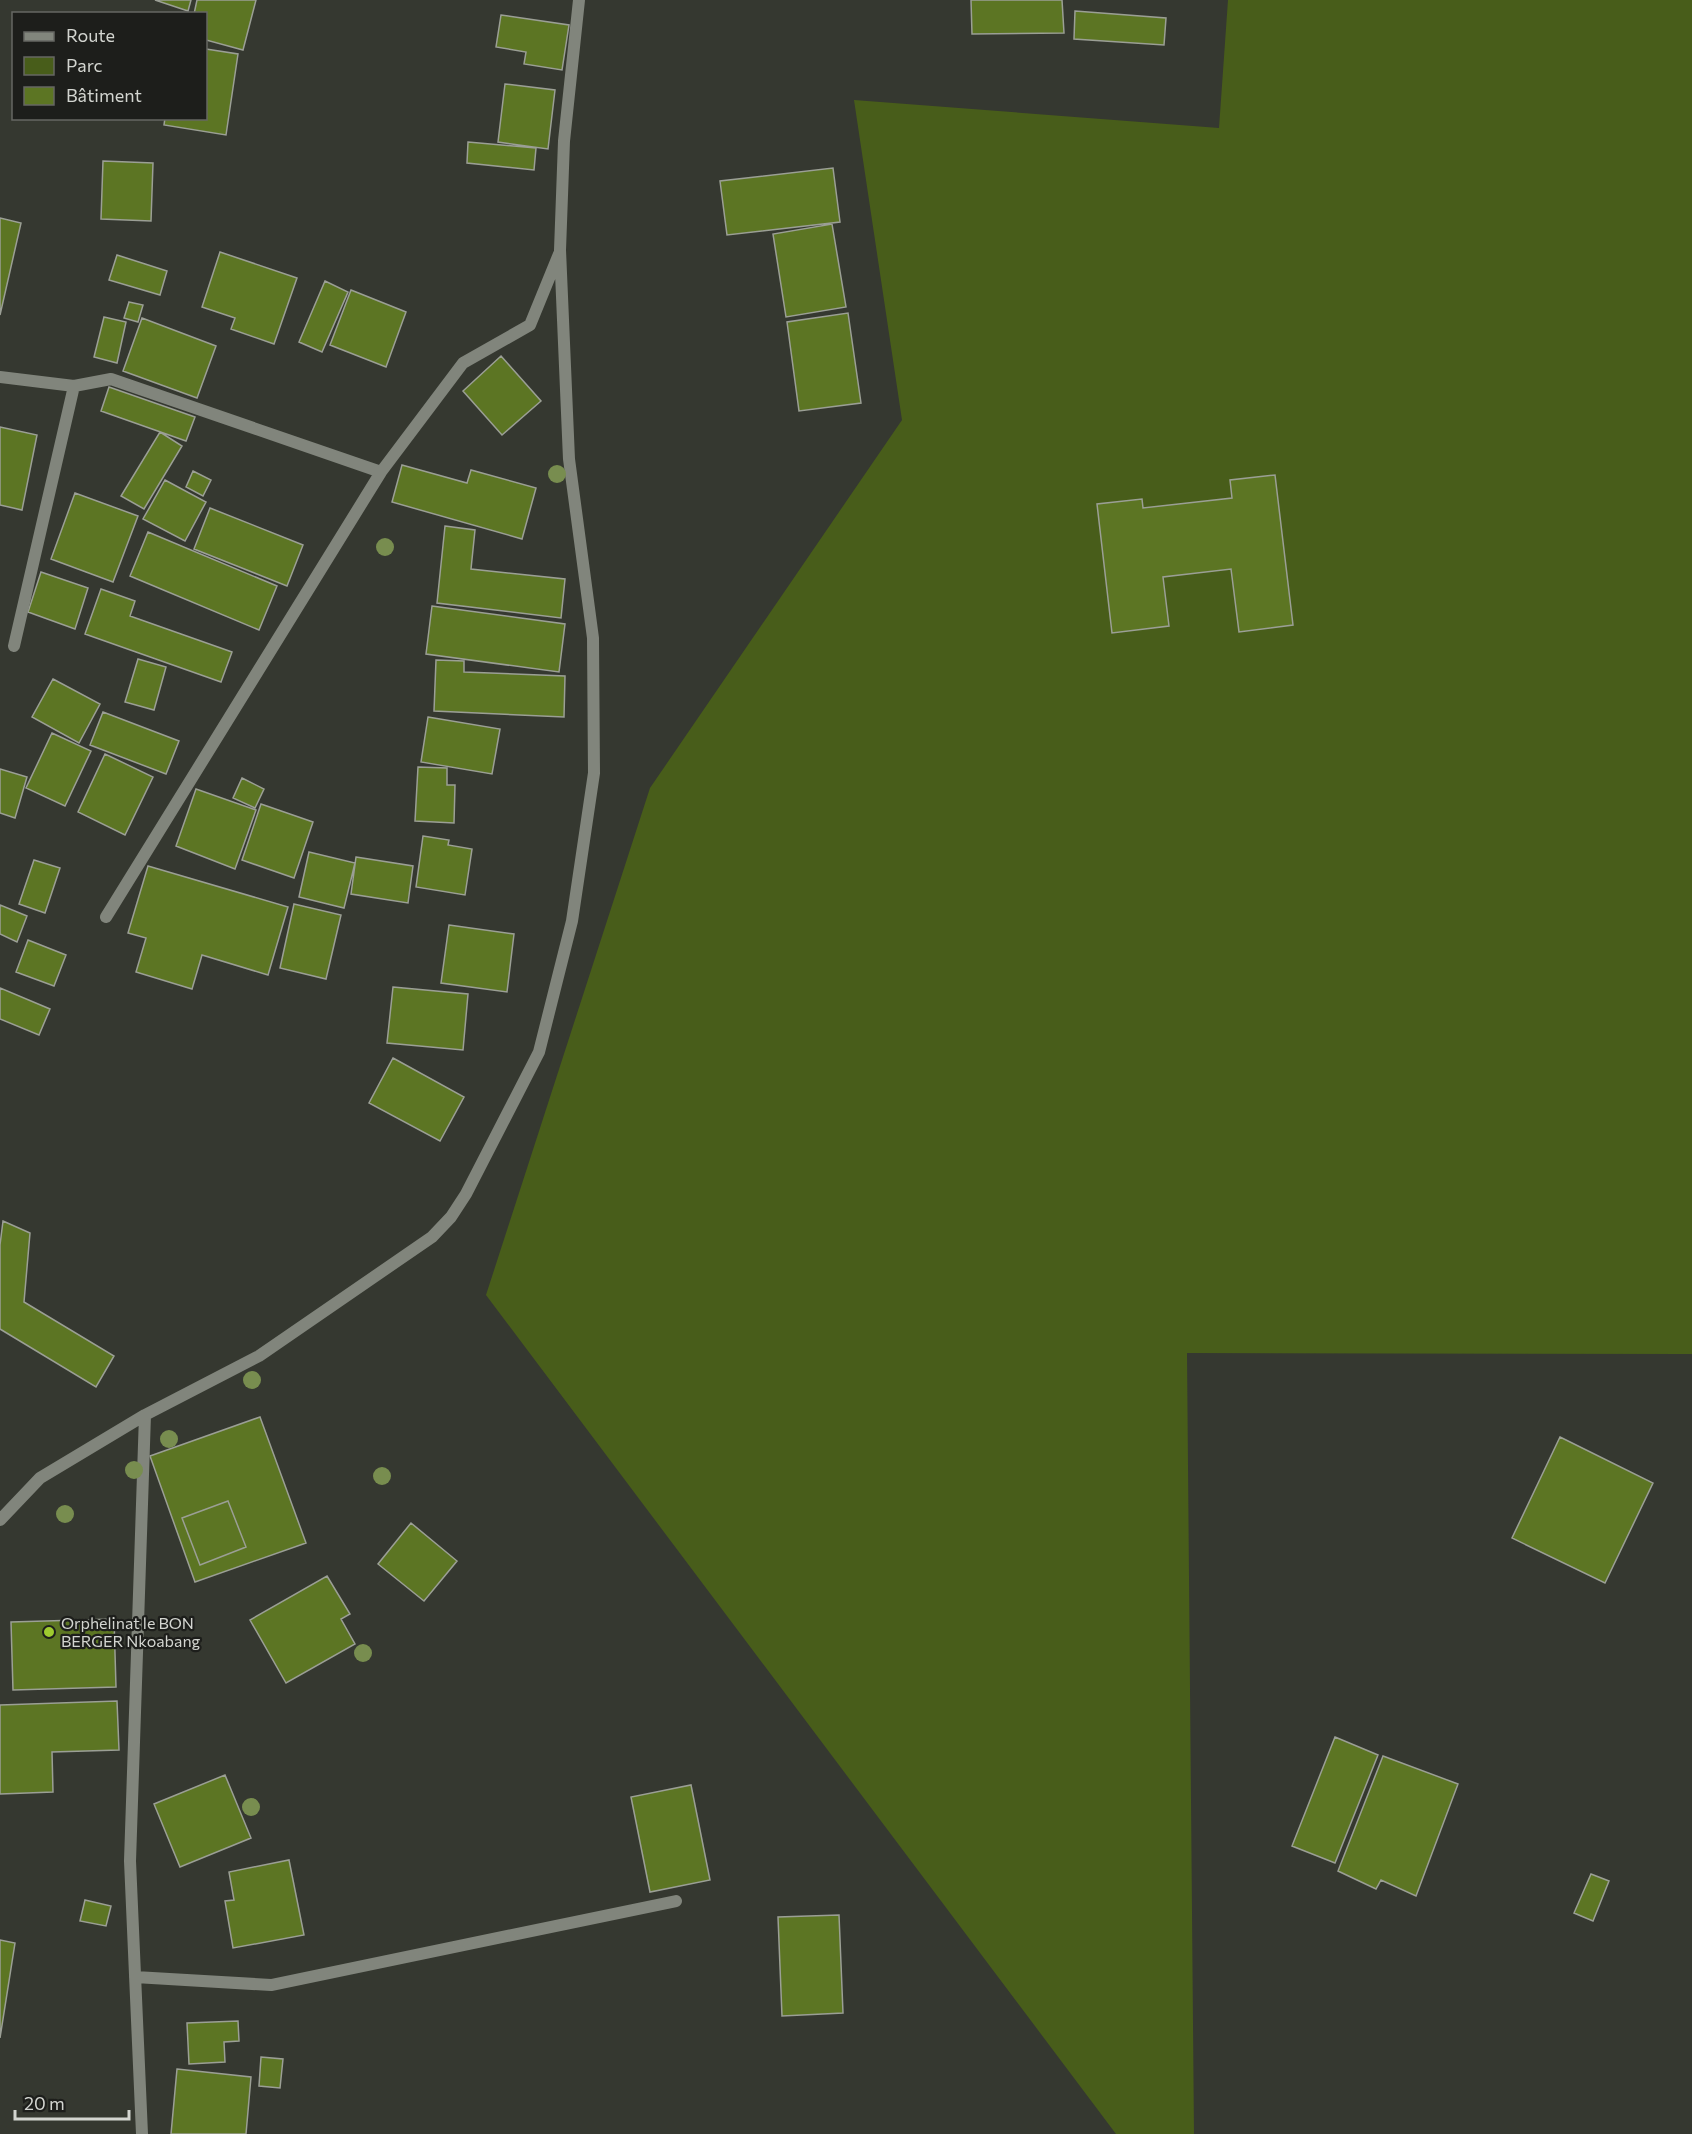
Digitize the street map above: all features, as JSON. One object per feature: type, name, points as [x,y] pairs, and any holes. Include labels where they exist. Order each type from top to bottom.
[{"type":"street","points":[[0,1520],[40,1478],[145,1415],[259,1356],[432,1237],[451,1217],[466,1194],[539,1052],[572,921],[594,773],[593,638],[569,459],[561,250],[564,141],[579,0]]},
{"type":"street","points":[[106,917],[381,472],[463,363],[530,325],[561,250]]},
{"type":"street","points":[[0,376],[74,386],[111,379],[381,472]]},
{"type":"street","points":[[14,646],[74,386]]},
{"type":"street","points":[[142,2134],[130,1861],[145,1415]]},
{"type":"street","points":[[135,1977],[271,1985],[676,1901]]},
{"type":"green space","points":[[1228,0],[1692,0],[1692,1354],[1187,1353],[1194,2134],[1116,2134],[486,1295],[650,788],[902,420],[854,100],[1219,128]]},
{"type":"building","points":[[155,0],[191,0],[188,11]]},
{"type":"building","points":[[197,0],[256,0],[243,50],[207,40],[207,12],[194,12]]},
{"type":"building","points":[[971,0],[1062,0],[1064,33],[972,34]]},
{"type":"building","points":[[1075,11],[1166,18],[1164,45],[1074,39]]},
{"type":"building","points":[[501,15],[569,25],[562,70],[524,64],[526,52],[496,47]]},
{"type":"building","points":[[207,49],[238,54],[226,135],[164,125],[165,120],[207,120]]},
{"type":"building","points":[[505,84],[555,90],[548,149],[498,142]]},
{"type":"building","points":[[468,142],[536,148],[534,170],[467,163]]},
{"type":"building","points":[[103,161],[153,163],[151,221],[101,219]]},
{"type":"building","points":[[833,168],[840,222],[727,235],[720,181]]},
{"type":"building","points":[[0,218],[21,223],[0,315]]},
{"type":"building","points":[[832,224],[846,307],[786,317],[773,234]]},
{"type":"building","points":[[220,252],[297,278],[274,344],[231,329],[235,318],[202,307]]},
{"type":"building","points":[[117,255],[167,271],[160,295],[109,280]]},
{"type":"building","points":[[325,281],[348,292],[322,352],[299,342]]},
{"type":"building","points":[[351,290],[406,312],[386,367],[330,345]]},
{"type":"building","points":[[129,302],[143,305],[138,322],[124,318]]},
{"type":"building","points":[[848,313],[861,403],[799,411],[787,322]]},
{"type":"building","points":[[104,317],[126,322],[117,363],[94,357]]},
{"type":"building","points":[[142,318],[216,346],[197,398],[123,371]]},
{"type":"building","points":[[501,356],[541,401],[502,435],[463,391]]},
{"type":"building","points":[[109,387],[195,417],[186,441],[101,411]]},
{"type":"building","points":[[0,427],[37,435],[22,510],[0,505]]},
{"type":"building","points":[[160,432],[182,446],[144,509],[121,496]]},
{"type":"building","points":[[402,465],[467,483],[471,470],[536,488],[522,539],[392,502]]},
{"type":"building","points":[[193,471],[211,480],[203,496],[186,487]]},
{"type":"building","points":[[1275,475],[1293,625],[1239,632],[1231,569],[1163,577],[1169,626],[1112,633],[1097,504],[1142,499],[1143,508],[1232,498],[1230,480]]},
{"type":"building","points":[[165,480],[206,502],[185,541],[143,519]]},
{"type":"building","points":[[75,493],[138,516],[113,582],[51,559]]},
{"type":"building","points":[[210,508],[303,545],[287,586],[194,549]]},
{"type":"building","points":[[445,526],[475,530],[471,569],[565,579],[561,618],[437,603]]},
{"type":"building","points":[[148,532],[277,586],[259,630],[130,576]]},
{"type":"building","points":[[41,572],[88,588],[75,629],[28,612]]},
{"type":"building","points":[[101,589],[135,601],[130,616],[232,652],[221,682],[85,634]]},
{"type":"building","points":[[432,606],[565,624],[559,672],[426,654]]},
{"type":"building","points":[[138,659],[166,667],[154,710],[125,702]]},
{"type":"building","points":[[436,660],[464,661],[464,672],[565,676],[564,717],[434,711]]},
{"type":"building","points":[[53,679],[100,704],[79,743],[32,717]]},
{"type":"building","points":[[103,712],[179,741],[166,774],[90,745]]},
{"type":"building","points":[[428,717],[500,729],[492,774],[421,762]]},
{"type":"building","points":[[52,733],[91,751],[65,806],[26,788]]},
{"type":"building","points":[[105,754],[153,777],[125,835],[78,812]]},
{"type":"building","points":[[418,767],[447,768],[447,785],[455,785],[454,823],[415,821]]},
{"type":"building","points":[[0,769],[27,777],[15,818],[0,813]]},
{"type":"building","points":[[242,778],[264,789],[255,808],[233,798]]},
{"type":"building","points":[[196,789],[256,810],[235,869],[176,846]]},
{"type":"building","points":[[261,804],[313,822],[294,878],[242,860]]},
{"type":"building","points":[[423,836],[449,840],[448,845],[472,849],[465,895],[416,887]]},
{"type":"building","points":[[309,852],[355,863],[344,908],[299,897]]},
{"type":"building","points":[[356,857],[413,866],[408,903],[351,894]]},
{"type":"building","points":[[34,860],[60,868],[45,913],[19,904]]},
{"type":"building","points":[[148,866],[288,907],[268,975],[202,955],[192,989],[136,972],[146,938],[128,933]]},
{"type":"building","points":[[294,904],[341,915],[326,979],[280,968]]},
{"type":"building","points":[[0,905],[27,916],[17,942],[0,934]]},
{"type":"building","points":[[449,925],[514,934],[507,992],[441,983]]},
{"type":"building","points":[[28,940],[66,955],[54,986],[16,972]]},
{"type":"building","points":[[393,987],[468,994],[463,1050],[387,1043]]},
{"type":"building","points":[[0,988],[50,1009],[39,1035],[0,1019]]},
{"type":"building","points":[[393,1058],[464,1097],[440,1141],[369,1103]]},
{"type":"building","points":[[3,1221],[30,1233],[24,1302],[114,1356],[96,1387],[0,1329],[0,1245]]},
{"type":"building","points":[[260,1417],[306,1543],[195,1582],[150,1456]],"holes":[[[228,1501],[246,1547],[200,1565],[182,1518]]]},
{"type":"building","points":[[1560,1437],[1653,1483],[1605,1583],[1512,1538]]},
{"type":"building","points":[[228,1501],[246,1547],[200,1565],[182,1518]]},
{"type":"building","points":[[411,1523],[457,1561],[424,1601],[378,1564]]},
{"type":"building","points":[[327,1576],[350,1614],[341,1619],[355,1644],[286,1683],[250,1620]]},
{"type":"building","points":[[114,1619],[116,1687],[13,1690],[11,1622]]},
{"type":"building","points":[[117,1701],[119,1750],[52,1752],[53,1792],[0,1794],[0,1705]]},
{"type":"building","points":[[1335,1737],[1378,1755],[1335,1863],[1292,1846]]},
{"type":"building","points":[[1383,1756],[1458,1784],[1416,1896],[1381,1880],[1376,1889],[1338,1871]]},
{"type":"building","points":[[225,1775],[251,1838],[180,1867],[154,1804]]},
{"type":"building","points":[[691,1785],[710,1880],[650,1892],[631,1797]]},
{"type":"building","points":[[289,1860],[304,1935],[233,1948],[225,1901],[234,1900],[229,1872]]},
{"type":"building","points":[[1591,1874],[1609,1881],[1593,1921],[1574,1913]]},
{"type":"building","points":[[85,1900],[111,1906],[106,1926],[80,1921]]},
{"type":"building","points":[[839,1915],[843,2013],[782,2016],[778,1917]]},
{"type":"building","points":[[0,1940],[15,1943],[0,2038]]},
{"type":"building","points":[[238,2021],[239,2041],[224,2042],[225,2062],[189,2064],[187,2023]]},
{"type":"building","points":[[261,2057],[283,2059],[280,2088],[259,2086]]},
{"type":"building","points":[[177,2069],[251,2077],[246,2134],[171,2134]]},
{"type":"place","name":"Orphelinat le BON BERGER Nkoabang","points":[[49,1632]]}]
